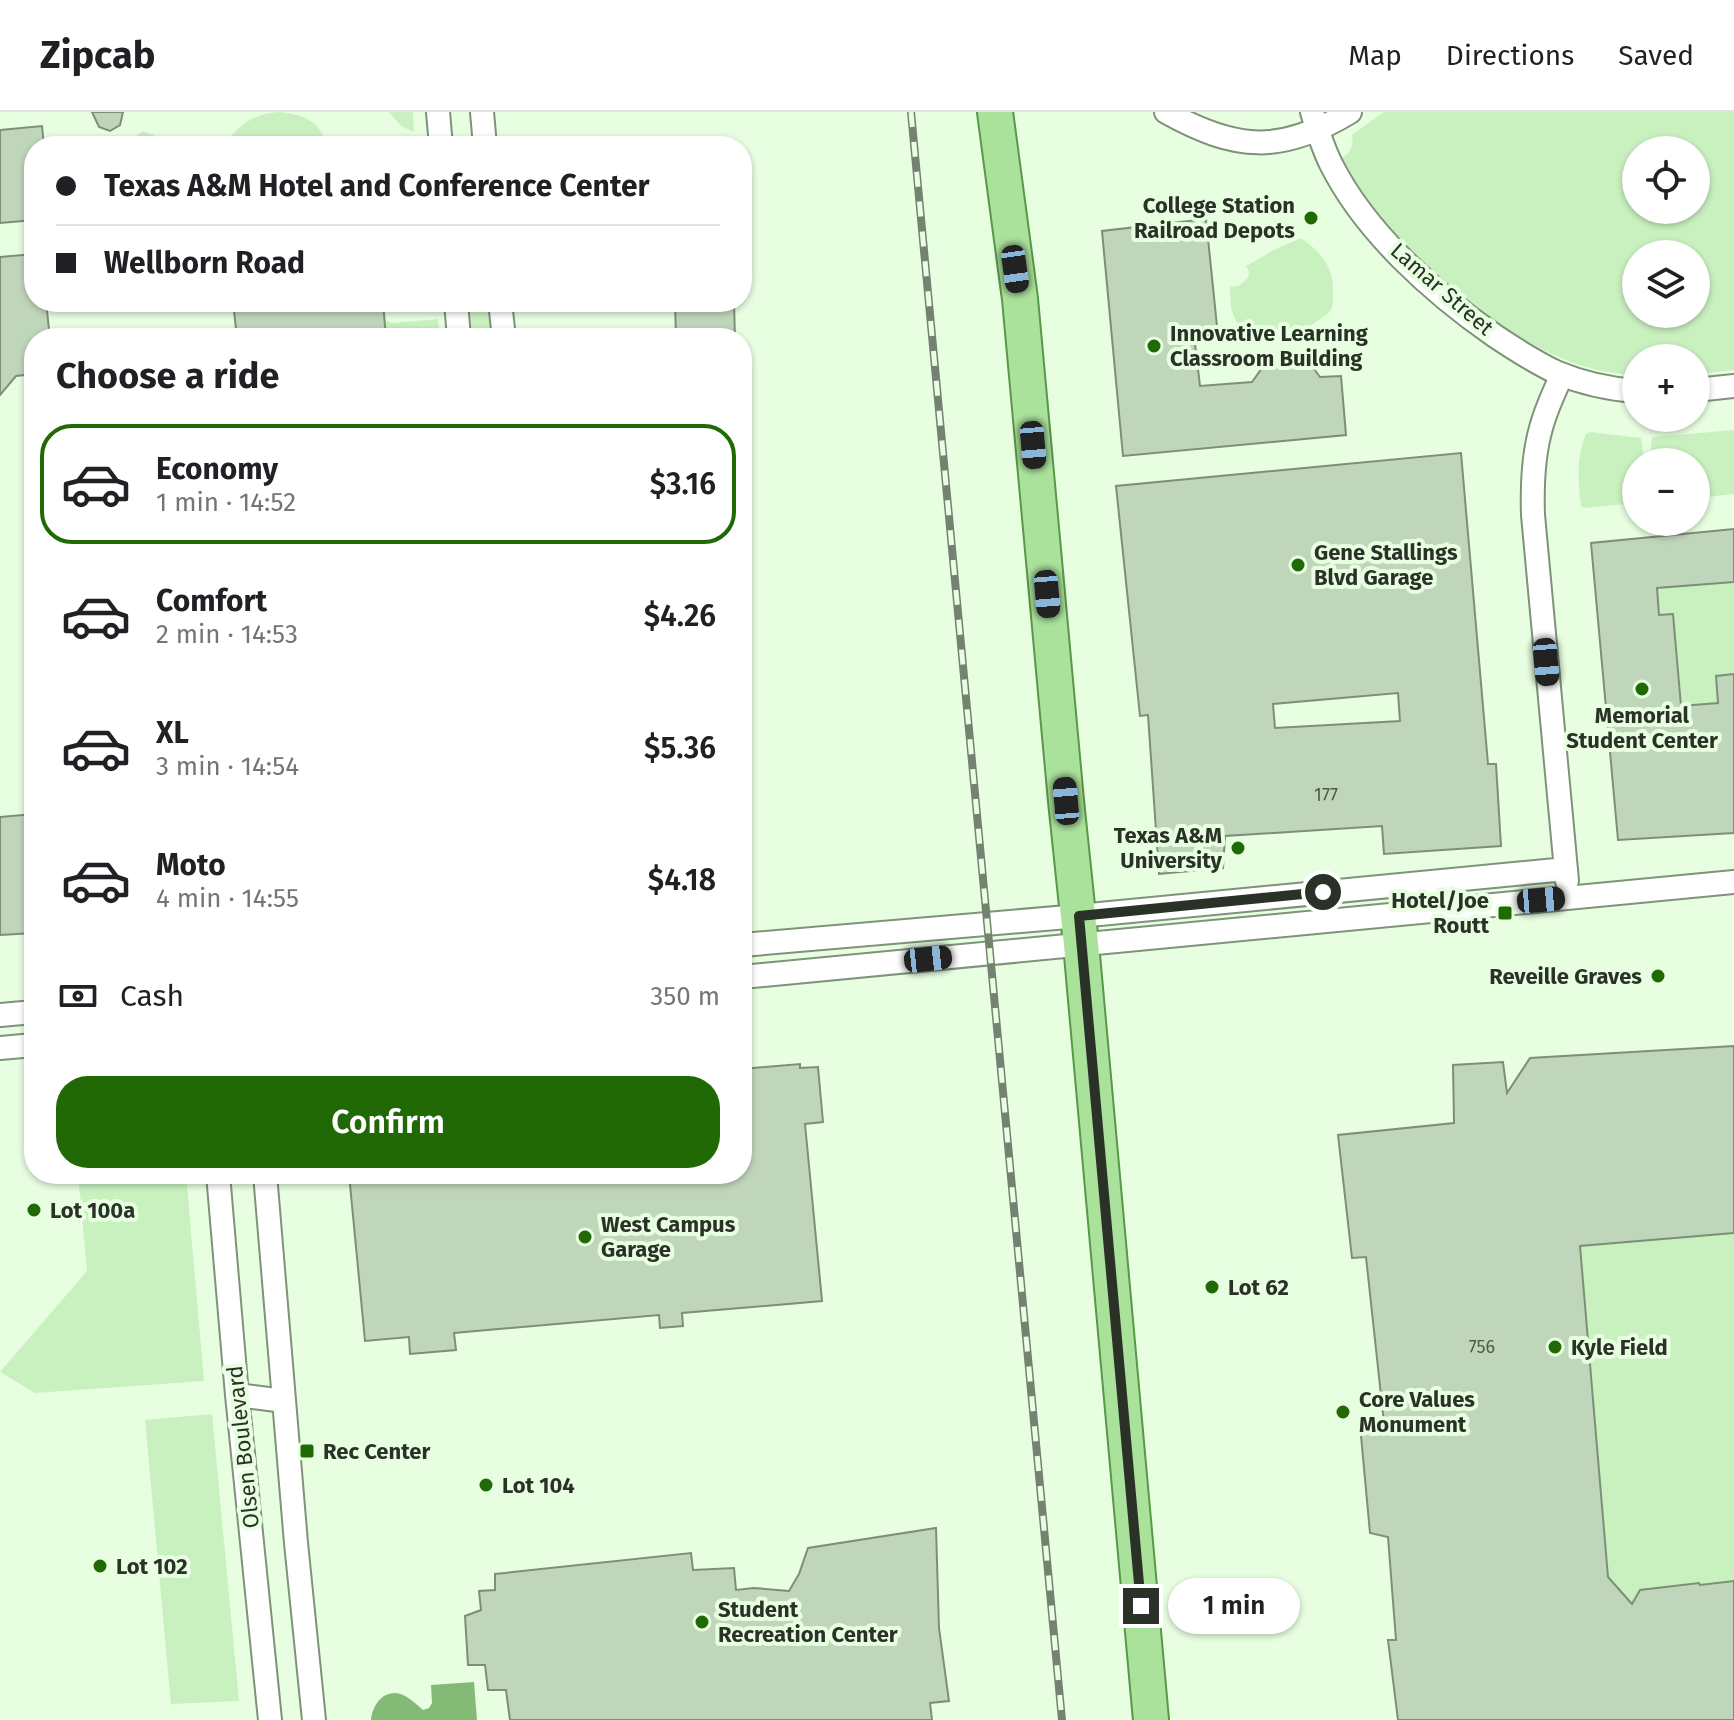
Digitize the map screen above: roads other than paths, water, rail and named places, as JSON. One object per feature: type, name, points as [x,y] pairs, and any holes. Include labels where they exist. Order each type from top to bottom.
[{"type":"main road","points":[[995,112],[1020,299],[1151,1720]]},
{"type":"street","points":[[438,112],[440,136]]},
{"type":"street","points":[[482,112],[484,136]]},
{"type":"street","points":[[1166,112],[1207,133],[1260,143],[1286,141],[1315,121],[1350,112]]},
{"type":"street","name":"Lamar Street","points":[[1315,121],[1330,162],[1361,212],[1413,269],[1473,320],[1521,354],[1562,375],[1622,389]]},
{"type":"street","points":[[1562,375],[1542,424],[1532,477],[1568,898]]},
{"type":"street","points":[[1710,389],[1734,386]]},
{"type":"street","points":[[752,976],[1080,930],[1244,899],[1566,869]]},
{"type":"street","points":[[752,945],[1080,930],[1246,928],[1734,882]]},
{"type":"street","points":[[1349,889],[1354,918]]},
{"type":"street","points":[[1244,899],[1246,928]]},
{"type":"street","points":[[0,1015],[24,1013]]},
{"type":"street","points":[[0,1048],[24,1046]]},
{"type":"street","name":"Olsen Boulevard","points":[[219,1184],[270,1720]]},
{"type":"street","name":"Olsen Boulevard","points":[[266,1184],[314,1720]]},
{"type":"street","points":[[237,1395],[284,1401]]},
{"type":"railway","points":[[911,112],[1062,1720]]},
{"type":"place","name":"College Station Railroad Depots","points":[[1311,218]]},
{"type":"place","name":"Innovative Learning Classroom Building","points":[[1154,346]]},
{"type":"place","name":"Gene Stallings Blvd Garage","points":[[1298,565]]},
{"type":"place","name":"Memorial Student Center","points":[[1642,689]]},
{"type":"place","name":"Texas A&M University","points":[[1238,848]]},
{"type":"place","name":"Hotel/Joe Routt","points":[[1505,913]]},
{"type":"place","name":"Reveille Graves","points":[[1658,976]]},
{"type":"place","name":"Lot 100a","points":[[34,1210]]},
{"type":"place","name":"West Campus Garage","points":[[585,1237]]},
{"type":"place","name":"Lot 62","points":[[1212,1287]]},
{"type":"place","name":"Kyle Field","points":[[1555,1347]]},
{"type":"place","name":"Core Values Monument","points":[[1343,1412]]},
{"type":"place","name":"Rec Center","points":[[307,1451]]},
{"type":"place","name":"Lot 104","points":[[486,1485]]},
{"type":"place","name":"Lot 102","points":[[100,1566]]},
{"type":"place","name":"Student Recreation Center","points":[[702,1622]]}]
